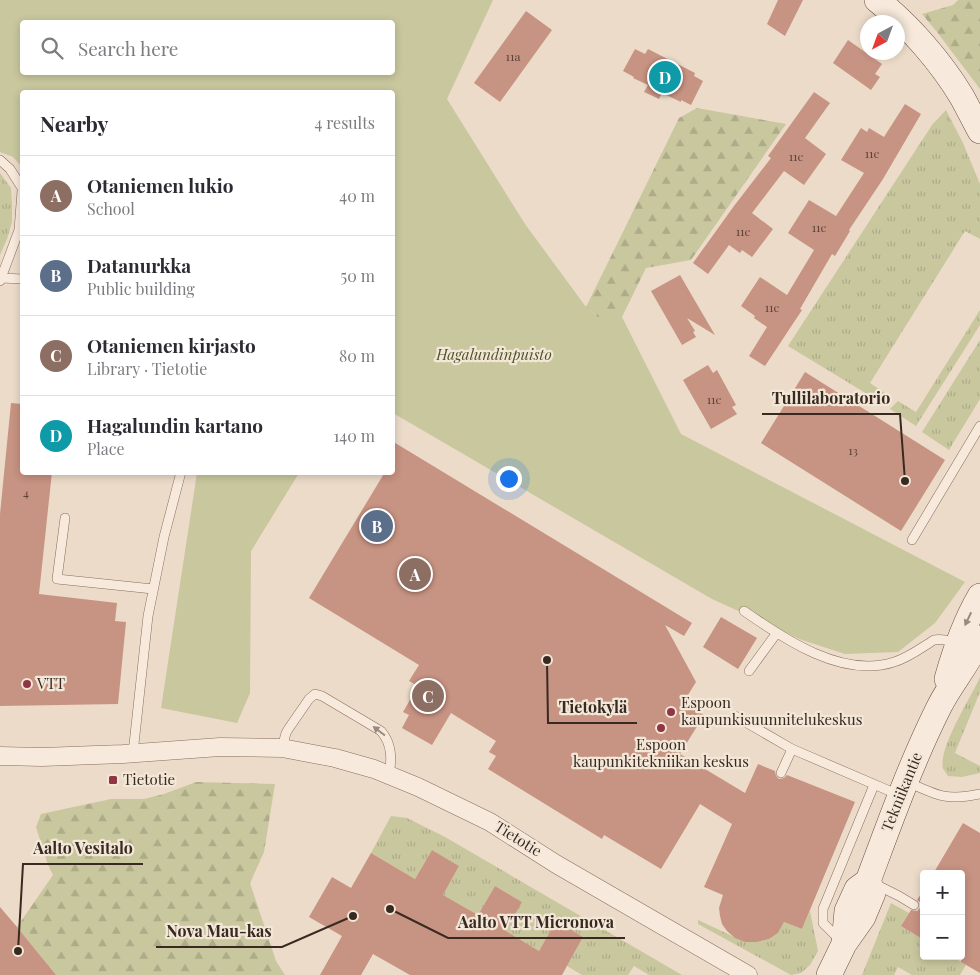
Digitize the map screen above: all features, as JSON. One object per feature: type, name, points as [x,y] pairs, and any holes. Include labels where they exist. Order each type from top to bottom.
[{"type":"main road","points":[[884,3],[922,43],[962,96],[980,131]]},
{"type":"main road","name":"Tekniikantie","points":[[829,975],[844,944],[863,917],[873,893],[868,880],[903,789],[939,706],[971,643],[970,614],[980,596]]},
{"type":"street","name":"Tietotie","points":[[0,756],[133,753],[227,747],[282,748],[335,758],[389,775],[490,822],[556,864],[748,975]]},
{"type":"lane","points":[[0,160],[10,169],[20,186]]},
{"type":"lane","points":[[20,217],[19,230],[1,280],[20,279]]},
{"type":"lane","points":[[912,540],[980,426]]},
{"type":"lane","points":[[133,753],[148,616],[164,537],[180,475]]},
{"type":"lane","points":[[65,518],[57,579],[153,590]]},
{"type":"lane","points":[[744,611],[776,634],[808,651],[841,663],[870,666],[892,663],[903,659],[934,640],[940,639],[971,643]]},
{"type":"lane","points":[[749,671],[776,634]]},
{"type":"lane","points":[[282,748],[286,733],[308,698],[315,694],[322,696],[381,731],[386,737],[392,760],[389,775]]},
{"type":"lane","points":[[735,716],[792,749],[874,785],[956,798],[980,794]]},
{"type":"lane","points":[[781,773],[792,749]]},
{"type":"lane","points":[[844,944],[823,923],[823,909],[874,785]]},
{"type":"lane","points":[[868,880],[914,905]]},
{"type":"green space","name":"Hagalundinpuisto","points":[[0,0],[493,0],[447,99],[525,224],[586,307],[597,317],[622,317],[681,434],[965,582],[935,623],[898,652],[845,654],[802,640],[712,599],[395,414],[395,90],[20,90],[20,165],[13,157],[0,152]]},
{"type":"green space","points":[[958,0],[980,0],[980,89],[922,14],[953,5]]},
{"type":"green space","points":[[697,108],[786,124],[691,260],[646,268],[622,317],[597,317],[586,307],[679,118]]},
{"type":"green space","points":[[946,110],[963,143],[980,184],[980,239],[965,231],[870,383],[889,396],[877,400],[788,346],[932,125]]},
{"type":"green space","points":[[0,173],[11,188],[12,222],[0,255]]},
{"type":"green space","points":[[980,310],[980,325],[916,426],[890,409],[898,401],[916,412]]},
{"type":"green space","points":[[980,340],[980,399],[949,450],[922,432]]},
{"type":"green space","points":[[197,475],[298,475],[251,551],[250,693],[237,723],[161,708]]},
{"type":"green space","points":[[980,677],[980,692],[955,753],[980,766],[980,773],[962,777],[948,776],[943,769],[945,748]]},
{"type":"green space","points":[[196,782],[275,784],[264,852],[250,883],[276,961],[285,975],[56,975],[17,927],[53,875],[36,827],[41,814],[111,799],[144,799]]},
{"type":"green space","points":[[391,816],[407,818],[445,837],[682,975],[649,975],[634,966],[628,975],[582,975],[567,966],[583,937],[556,921],[539,951],[506,931],[522,902],[495,886],[478,915],[443,895],[459,866],[432,850],[415,879],[371,853]]},
{"type":"green space","points":[[891,903],[909,913],[901,926],[920,938],[920,960],[958,960],[966,965],[960,975],[912,975],[898,967],[894,975],[862,975]]},
{"type":"green space","points":[[810,911],[818,951],[810,965],[801,973],[791,975],[698,924],[698,920],[745,942],[757,942],[769,939],[778,933],[784,922],[802,929]]},
{"type":"building","points":[[778,0],[803,0],[785,36],[767,24]]},
{"type":"building","points":[[526,11],[552,30],[500,102],[474,83]]},
{"type":"building","points":[[848,40],[860,48],[860,60],[876,60],[882,64],[875,74],[880,77],[871,90],[833,63]]},
{"type":"building","points":[[635,49],[645,54],[648,49],[695,73],[694,76],[703,81],[691,105],[662,93],[659,99],[644,92],[648,85],[623,71]]},
{"type":"building","points":[[814,92],[830,103],[805,138],[826,154],[804,185],[784,171],[752,213],[773,229],[752,257],[742,250],[740,253],[729,245],[708,274],[693,263],[771,158],[768,156]]},
{"type":"building","points":[[905,104],[921,114],[835,256],[832,254],[800,309],[802,310],[765,366],[749,356],[767,327],[741,306],[760,277],[787,295],[814,250],[788,233],[809,200],[836,216],[864,173],[841,160],[861,128],[867,132],[869,128],[884,137]]},
{"type":"building","points":[[680,275],[715,335],[687,318],[695,331],[693,332],[696,337],[682,345],[651,291]]},
{"type":"building","points":[[708,365],[713,373],[717,370],[736,405],[732,407],[737,414],[711,429],[683,380]]},
{"type":"building","points":[[805,372],[945,460],[901,531],[761,443]]},
{"type":"building","points":[[11,403],[20,404],[20,475],[52,475],[39,594],[117,603],[115,621],[126,622],[118,704],[0,706],[0,514]]},
{"type":"building","points":[[395,443],[692,623],[684,636],[665,625],[696,682],[683,703],[704,715],[680,754],[745,793],[758,764],[775,771],[779,779],[787,775],[855,802],[802,929],[784,922],[778,933],[769,939],[757,942],[745,942],[735,938],[727,931],[722,924],[719,908],[723,895],[704,887],[732,824],[700,804],[661,869],[604,835],[602,839],[488,769],[496,756],[489,752],[496,741],[451,713],[432,745],[402,728],[409,715],[403,712],[418,686],[409,681],[419,665],[309,598],[383,475],[395,475]]},
{"type":"building","points":[[721,617],[757,638],[738,669],[703,647]]},
{"type":"building","points":[[963,823],[980,833],[980,973],[961,962],[961,960],[965,960],[965,870],[935,870]]},
{"type":"building","points":[[432,850],[459,866],[443,895],[478,915],[495,886],[522,902],[506,931],[539,951],[556,921],[583,937],[562,975],[410,975],[373,954],[361,975],[320,975],[342,936],[309,917],[332,877],[351,888],[371,853],[415,879]]},
{"type":"building","points":[[0,907],[17,927],[56,975],[0,975]]},
{"type":"building","points":[[920,908],[920,938],[901,926],[911,910],[917,911]]},
{"type":"place","name":"Hagalundin kartano","points":[[665,77]]},
{"type":"place","name":"Tullilaboratorio","points":[[905,481]]},
{"type":"place","name":"Datanurkka","points":[[377,526]]},
{"type":"place","name":"Otaniemen lukio","points":[[415,574]]},
{"type":"place","name":"Tietokylä","points":[[547,660]]},
{"type":"place","name":"VTT","points":[[27,684]]},
{"type":"place","name":"Otaniemen kirjasto","points":[[428,696]]},
{"type":"place","name":"Espoon kaupunkisuunnitelukeskus","points":[[671,712]]},
{"type":"place","name":"Espoon kaupunkitekniikan keskus","points":[[661,728]]},
{"type":"place","name":"Tietotie","points":[[113,780]]},
{"type":"place","name":"Aalto VTT Micronova","points":[[390,909]]},
{"type":"place","name":"Nova Mau-kas","points":[[353,916]]},
{"type":"place","name":"Aalto Vesitalo","points":[[18,951]]}]
